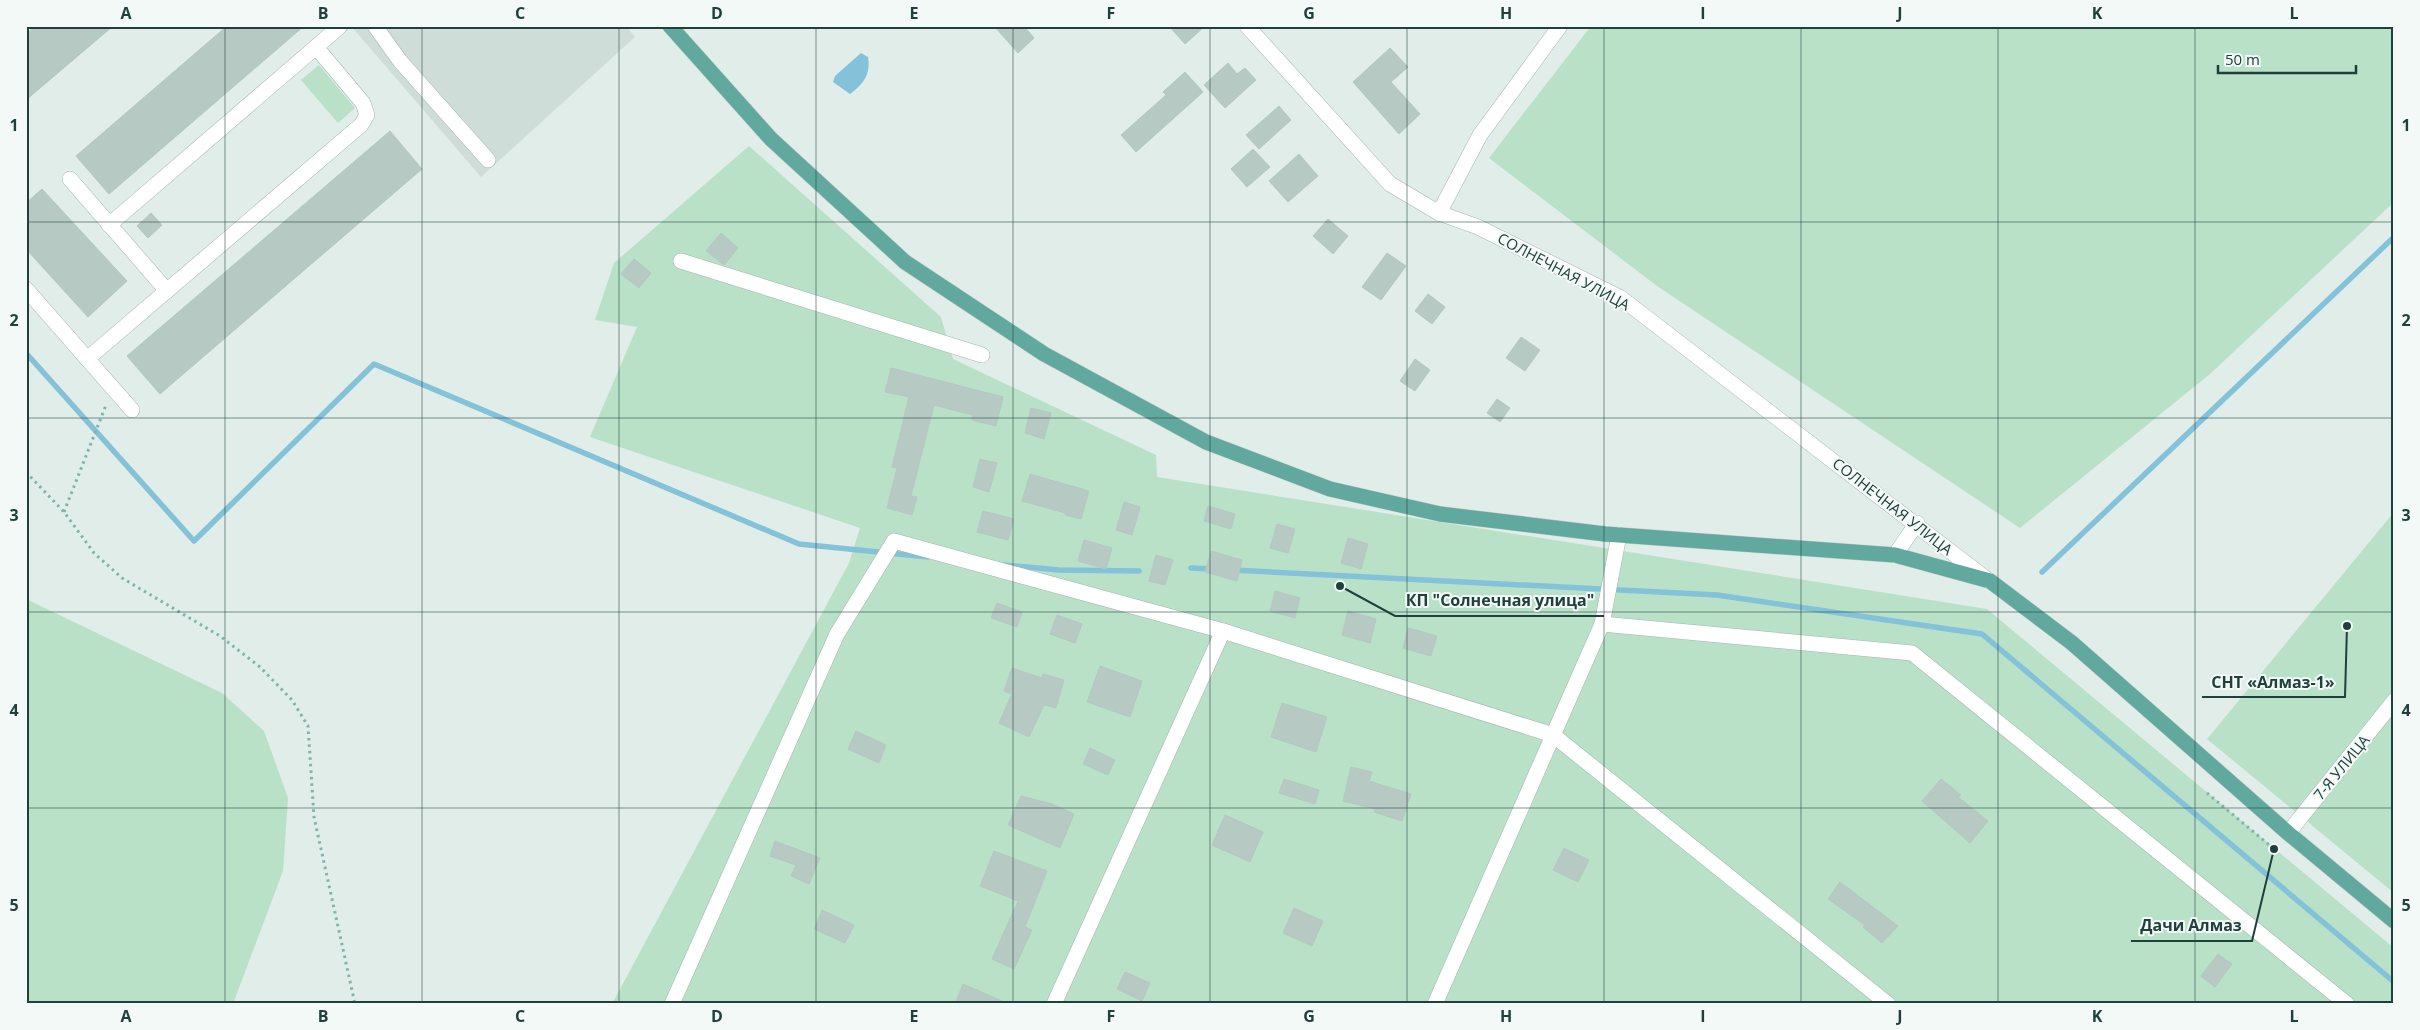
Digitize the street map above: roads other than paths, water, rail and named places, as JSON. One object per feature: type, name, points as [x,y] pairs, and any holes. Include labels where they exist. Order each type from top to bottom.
[{"type":"main road","points":[[670,26],[771,139],[905,262],[1044,354],[1206,442],[1330,489],[1440,514],[1619,535],[1895,555],[1990,582],[2072,643],[2288,833],[2394,921]]},
{"type":"street","points":[[110,225],[340,26]]},
{"type":"street","points":[[375,26],[400,61],[488,160]]},
{"type":"street","name":"СОЛНЕЧНАЯ УЛИЦА","points":[[1247,26],[1390,184],[1439,213],[1478,227],[1621,298],[1990,582]]},
{"type":"street","points":[[1439,213],[1480,134],[1560,26]]},
{"type":"street","points":[[87,359],[361,125],[366,116],[363,103],[316,47]]},
{"type":"street","points":[[70,179],[167,291]]},
{"type":"street","points":[[681,261],[982,355]]},
{"type":"street","points":[[26,289],[132,410]]},
{"type":"street","points":[[1895,555],[1917,524]]},
{"type":"street","points":[[1435,1004],[1602,624],[1619,535]]},
{"type":"street","points":[[672,1004],[837,634],[894,541],[1223,631],[1553,735],[1888,1004]]},
{"type":"street","points":[[1602,624],[1912,653],[2347,1004]]},
{"type":"street","points":[[1054,1004],[1223,631]]},
{"type":"street","name":"7-Я УЛИЦА","points":[[2288,833],[2394,701]]},
{"type":"water","points":[[861,53],[868,57],[867,74],[859,87],[850,94],[833,82],[835,76]]},
{"type":"waterway","points":[[2042,572],[2394,237]]},
{"type":"waterway","points":[[26,353],[194,541],[374,364],[799,544],[928,557]]},
{"type":"waterway","points":[[1004,565],[1059,570],[1139,571]]},
{"type":"waterway","points":[[1191,568],[1211,569]]},
{"type":"waterway","points":[[1233,570],[1717,595],[1982,634],[2394,982]]},
{"type":"place","name":"КП \"Солнечная улица\"","points":[[1340,586]]},
{"type":"place","name":"СНТ «Алмаз-1»","points":[[2347,626]]},
{"type":"place","name":"Дачи Алмаз","points":[[2274,849]]}]
